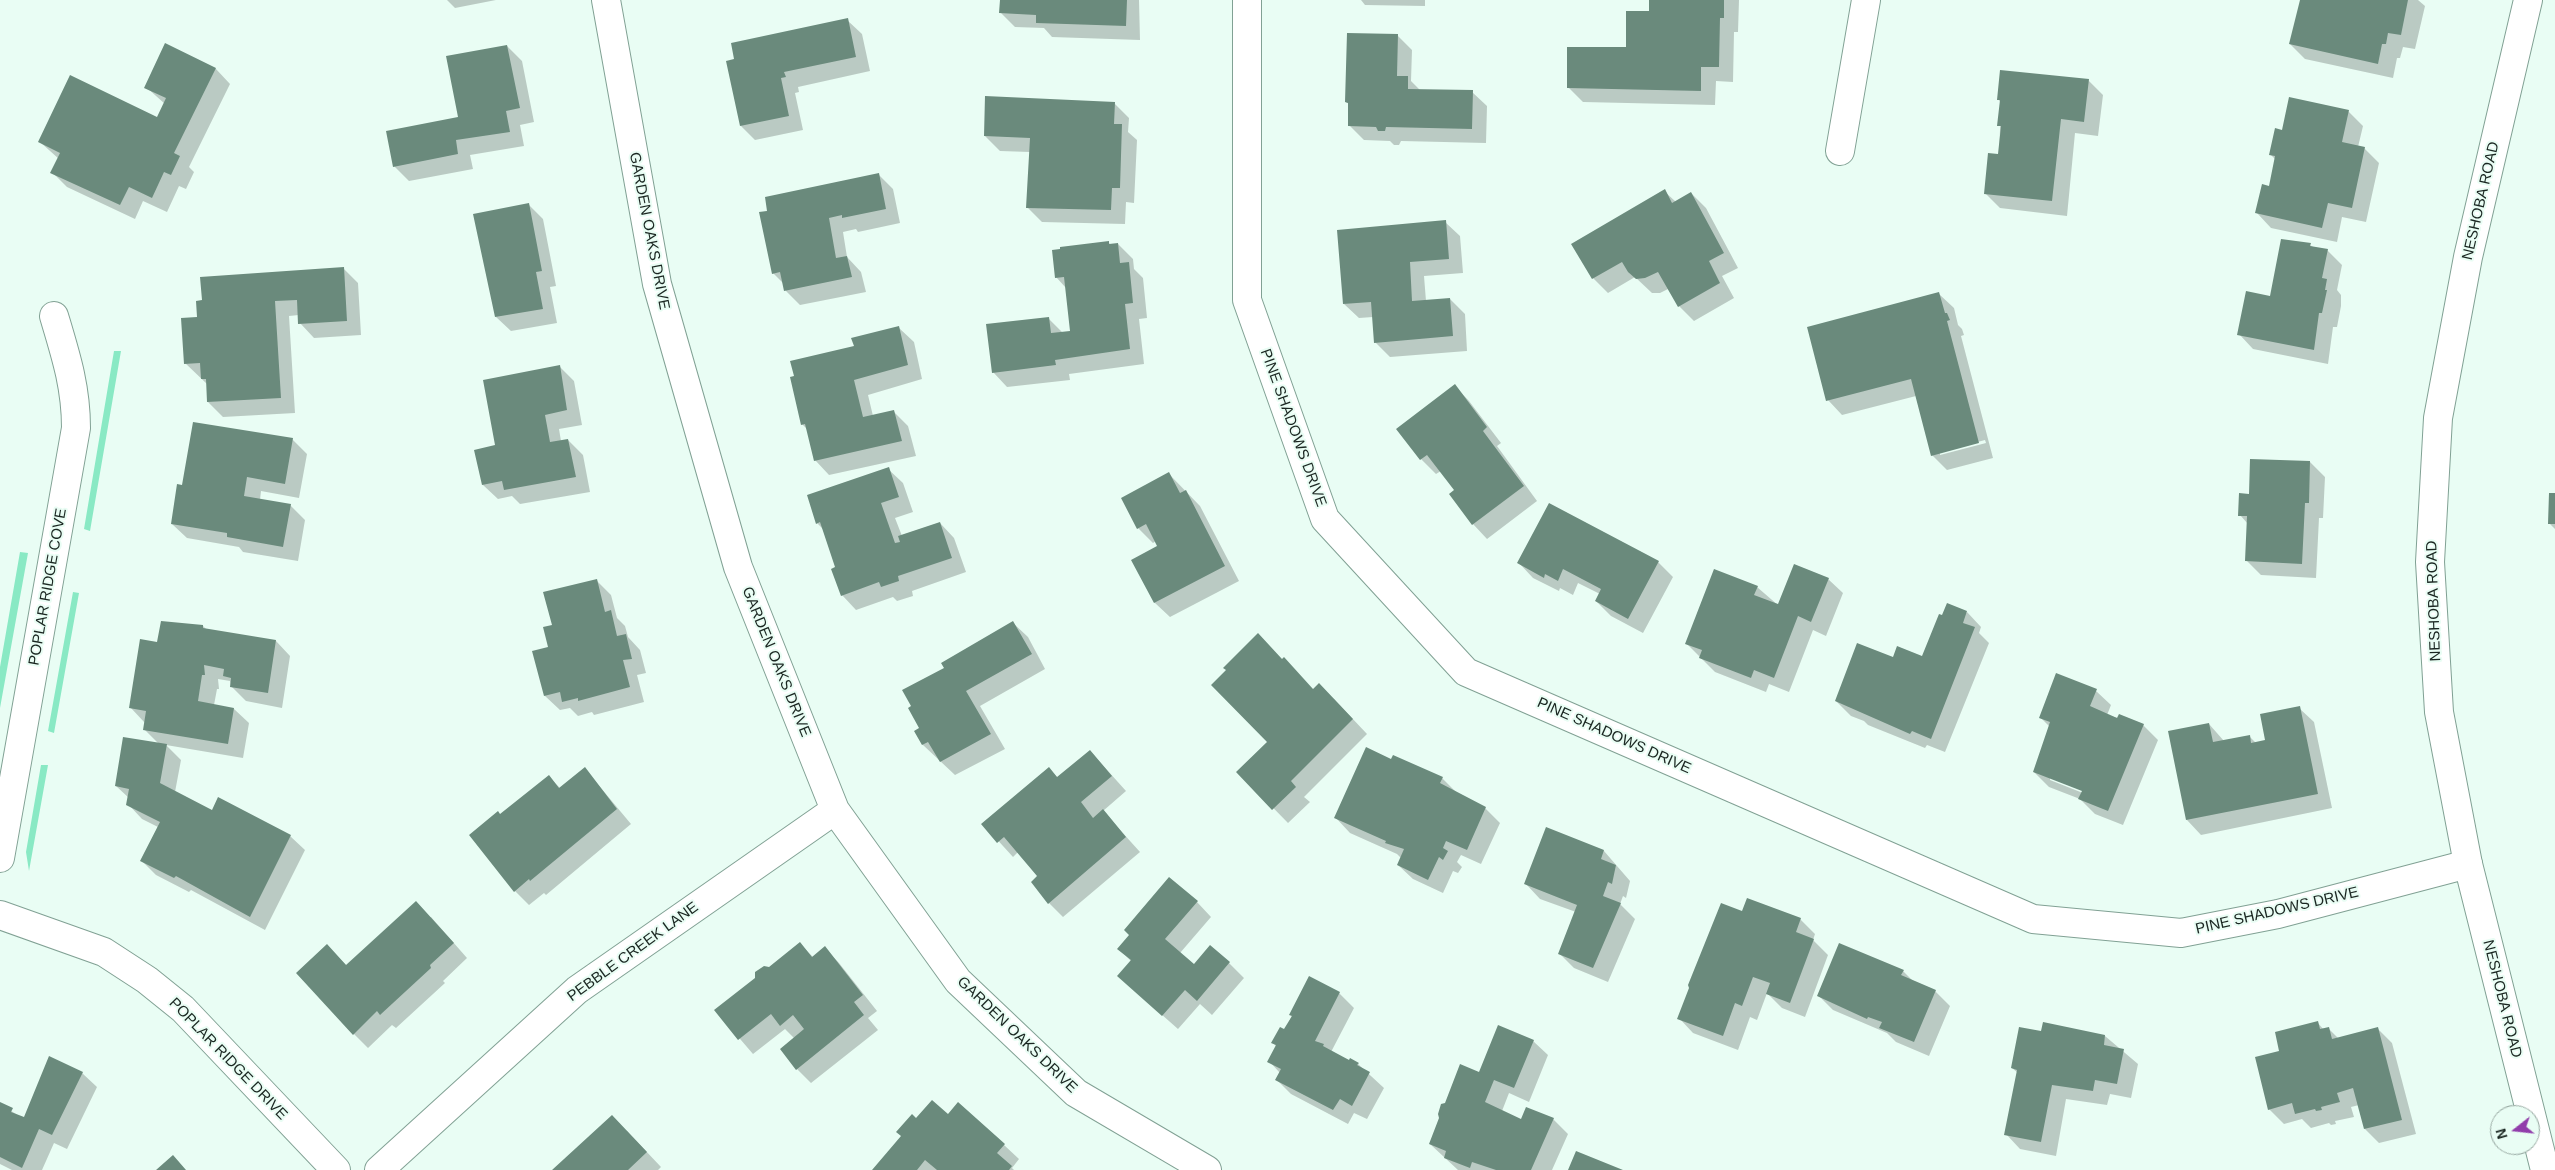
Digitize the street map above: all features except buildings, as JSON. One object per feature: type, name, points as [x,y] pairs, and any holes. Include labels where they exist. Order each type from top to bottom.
[{"type":"street","name":"GARDEN OAKS DRIVE","points":[[606,0],[657,284],[738,567],[834,810],[958,981],[1076,1093],[1207,1170]]},
{"type":"street","name":"PINE SHADOWS DRIVE","points":[[1247,0],[1247,300],[1326,518],[1466,672],[2033,919],[2181,933],[2278,914],[2468,864]]},
{"type":"street","points":[[1840,151],[1866,0]]},
{"type":"street","name":"NESHOBA ROAD","points":[[2528,0],[2468,257],[2438,418],[2430,562],[2439,712],[2468,864],[2545,1170]]},
{"type":"street","name":"POPLAR RIDGE COVE","points":[[0,858],[76,428],[76,397],[71,370],[54,316]]},
{"type":"street","name":"PEBBLE CREEK LANE","points":[[378,1170],[577,990],[834,810]]},
{"type":"street","name":"POPLAR RIDGE DRIVE","points":[[0,915],[104,952],[147,980],[183,1009],[336,1170]]},
{"type":"green space","points":[[114,351],[121,351],[90,531],[84,529]]},
{"type":"green space","points":[[20,552],[28,553],[0,708],[0,667]]},
{"type":"green space","points":[[73,592],[79,593],[54,733],[48,731]]},
{"type":"green space","points":[[41,765],[48,765],[29,871],[26,852]]}]
